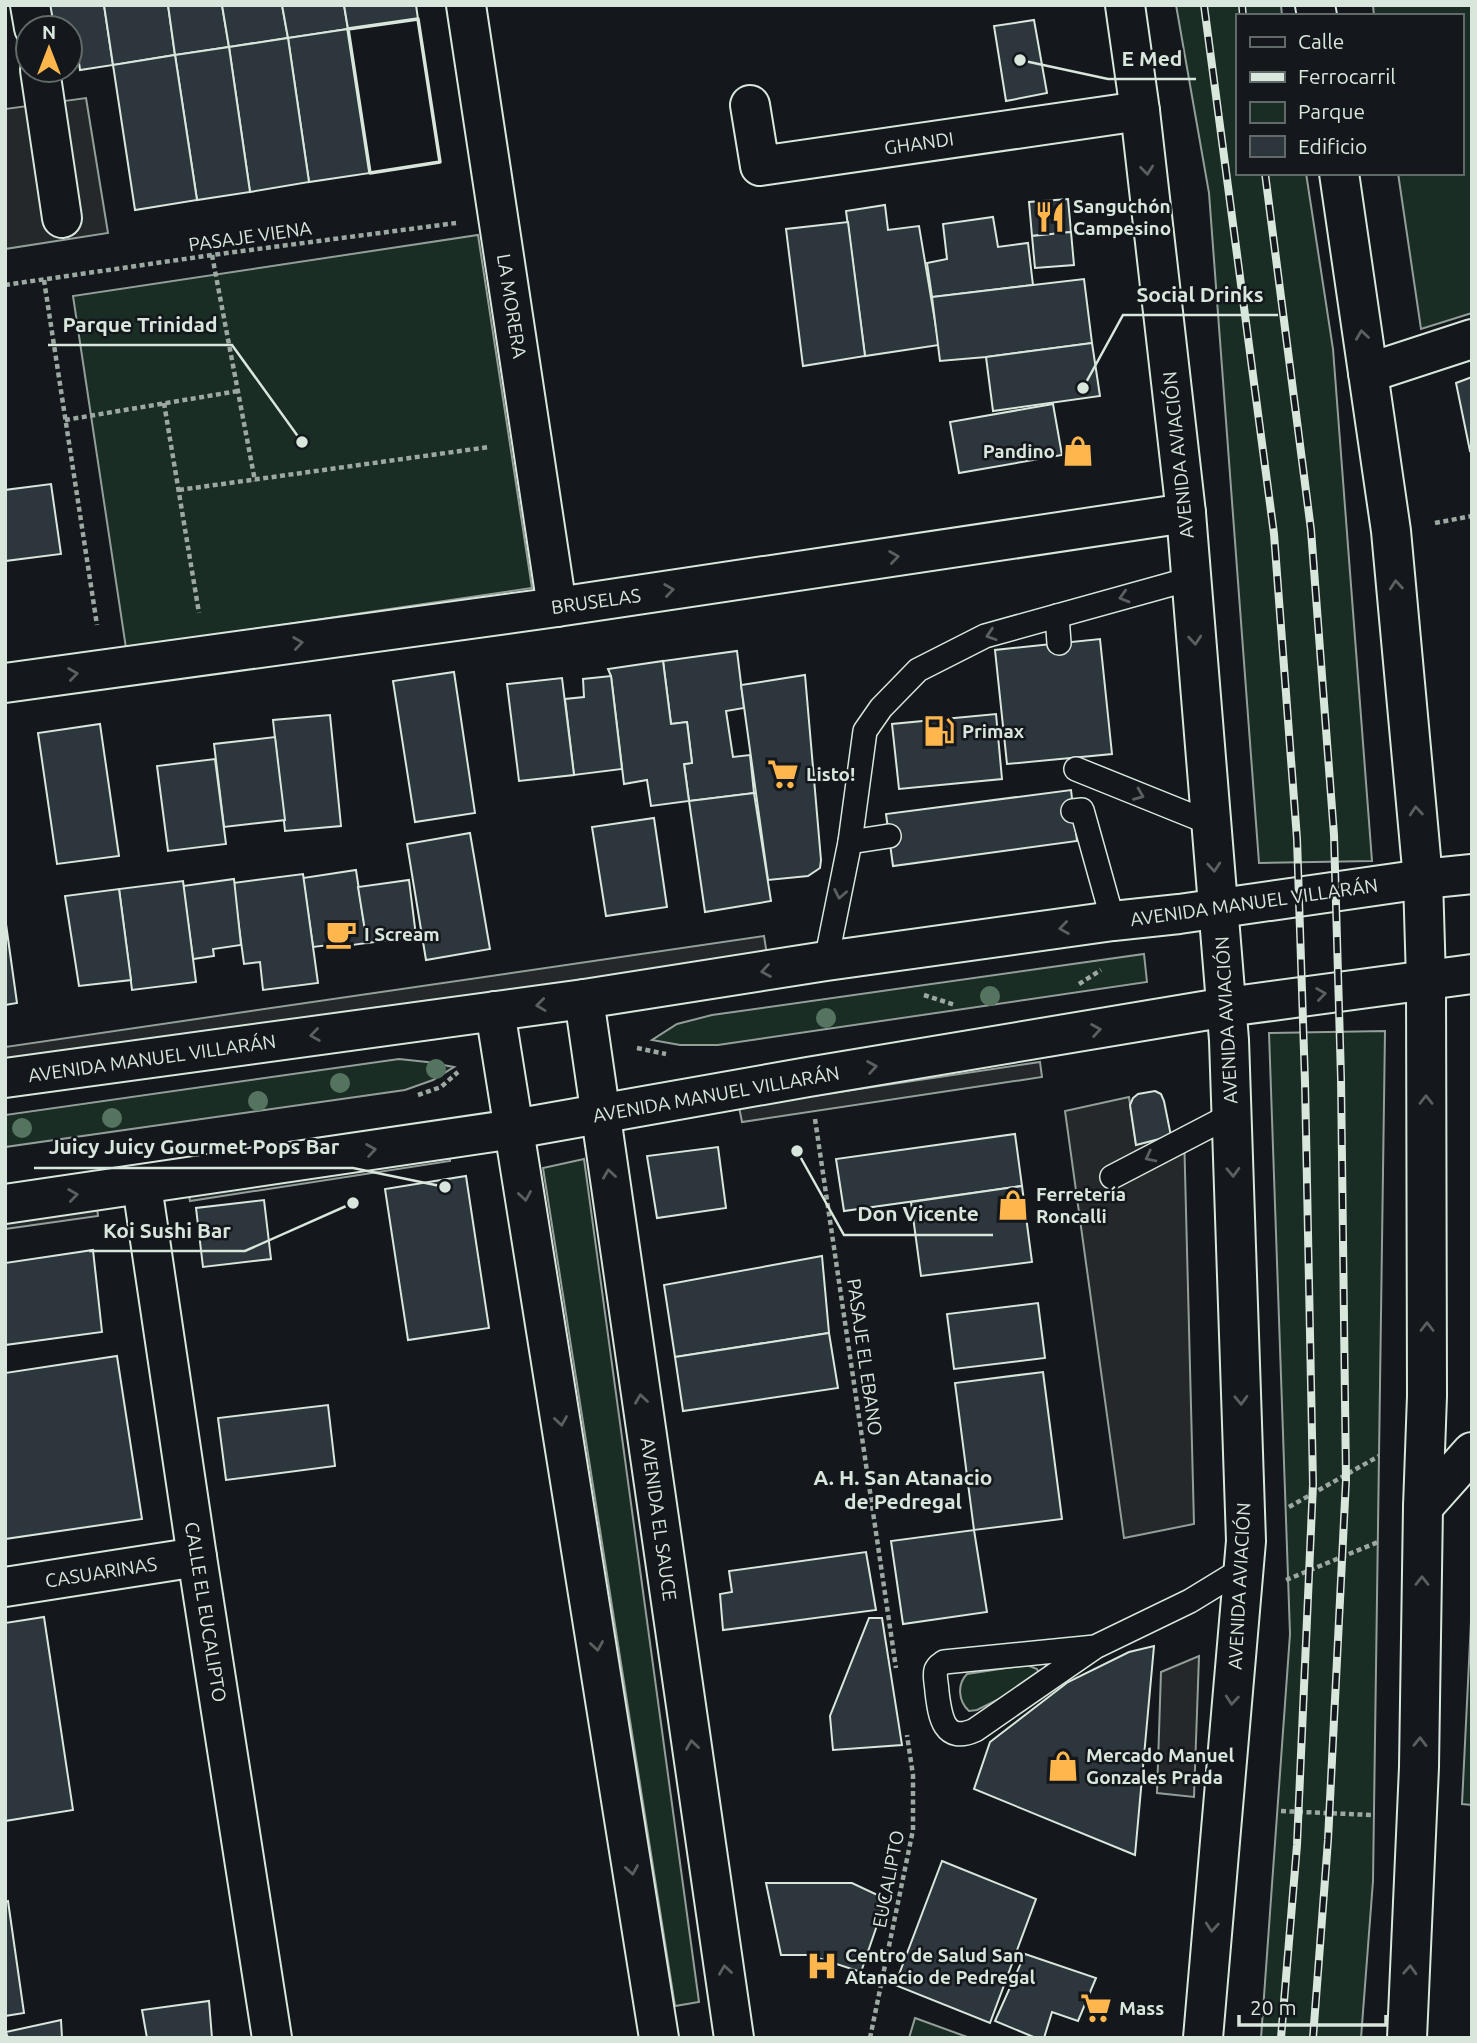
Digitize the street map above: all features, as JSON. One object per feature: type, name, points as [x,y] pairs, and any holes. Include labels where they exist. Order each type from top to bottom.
[{"type":"main road","name":"LA MORERA","points":[[466,5],[556,607]]},
{"type":"main road","name":"AVENIDA AVIACIÓN","points":[[1125,5],[1140,111],[1186,513],[1227,1007],[1245,1531],[1203,2038]]},
{"type":"main road","points":[[42,84],[62,218]]},
{"type":"main road","name":"GHANDI","points":[[750,105],[760,166],[1140,111]]},
{"type":"main road","points":[[1339,175],[1391,531],[1423,879],[1426,980],[1427,1395],[1419,1767],[1407,2038]]},
{"type":"main road","points":[[1367,373],[1472,340]]},
{"type":"main road","name":"BRUSELAS","points":[[5,683],[556,607],[1186,513]]},
{"type":"main road","name":"AVENIDA MANUEL VILLARÁN","points":[[5,1079],[584,999],[826,961],[1472,874]]},
{"type":"main road","name":"AVENIDA MANUEL VILLARÁN","points":[[5,1205],[514,1129],[1227,1007],[1472,974]]},
{"type":"main road","name":"AVENIDA EL SAUCE","points":[[584,999],[734,2038]]},
{"type":"main road","points":[[495,1011],[659,2038]]},
{"type":"main road","name":"CALLE EL EUCALIPTO","points":[[142,1186],[272,2038]]},
{"type":"main road","points":[[1423,1515],[1472,1452]]},
{"type":"main road","name":"CASUARINAS","points":[[5,1587],[197,1557]]},
{"type":"lane","points":[[826,961],[850,842],[865,731],[881,708],[918,670],[985,636],[1190,579]]},
{"type":"lane","points":[[1056,616],[1059,643]]},
{"type":"lane","points":[[1113,921],[1078,810],[1076,769],[1210,823]]},
{"type":"lane","points":[[850,842],[889,836]]},
{"type":"lane","points":[[1112,1177],[1231,1115]]},
{"type":"lane","points":[[1095,1647],[944,1662],[935,1671],[945,1727],[951,1733],[964,1735],[975,1730],[1095,1647],[1190,1601],[1242,1584]]},
{"type":"path","name":"PASAJE VIENA","points":[[5,285],[212,254],[498,218]]},
{"type":"path","points":[[212,254],[255,481]]},
{"type":"path","points":[[44,280],[104,669]]},
{"type":"path","points":[[65,420],[238,391]]},
{"type":"path","points":[[164,403],[206,656]]},
{"type":"path","points":[[179,490],[532,441]]},
{"type":"path","points":[[1073,989],[1105,968]]},
{"type":"path","name":"PASAJE EL EBANO","points":[[808,1077],[898,1681]]},
{"type":"path","points":[[1245,1531],[1426,1430]]},
{"type":"path","points":[[1242,1584],[1423,1515]]},
{"type":"path","name":"EUCALIPTO","points":[[870,2038],[913,1830],[913,1775],[907,1735]]},
{"type":"path","points":[[1281,1811],[1371,1815]]},
{"type":"green space","points":[[1176,5],[1281,5],[1282,14],[1236,14],[1236,175],[1306,175],[1333,349],[1372,861],[1259,863],[1209,193]]},
{"type":"green space","points":[[1373,5],[1472,5],[1472,313],[1421,329],[1398,175],[1463,175],[1463,14],[1374,14]]},
{"type":"green space","points":[[478,235],[532,588],[126,648],[73,296]]},
{"type":"green space","points":[[1144,954],[1147,982],[718,1045],[680,1045],[652,1040],[677,1024],[712,1015]]},
{"type":"green space","points":[[1385,1031],[1373,1881],[1361,2038],[1261,2038],[1290,1634],[1269,1033]]},
{"type":"green space","points":[[399,1059],[454,1067],[433,1080],[405,1090],[5,1147],[5,1115]]},
{"type":"green space","points":[[584,1159],[699,2002],[675,2006],[543,1168]]},
{"type":"green space","points":[[1472,1601],[1472,1805],[1462,1804]]},
{"type":"green space","points":[[1027,1665],[1037,1669],[1039,1673],[1035,1681],[977,1710],[969,1711],[965,1707],[960,1687],[967,1674]]},
{"type":"green space","points":[[915,2018],[970,2038],[909,2038]]},
{"type":"shaded area","points":[[86,98],[108,233],[5,249],[5,109]]},
{"type":"shaded area","points":[[764,936],[767,955],[5,1067],[5,1047]]},
{"type":"shaded area","points":[[1040,1062],[1042,1077],[742,1122],[739,1107]]},
{"type":"shaded area","points":[[1129,1097],[1136,1145],[1184,1132],[1194,1524],[1124,1538],[1065,1111]]},
{"type":"shaded area","points":[[448,1146],[450,1161],[190,1201],[187,1186]]},
{"type":"shaded area","points":[[96,1199],[98,1216],[5,1229],[5,1212]]},
{"type":"shaded area","points":[[1199,1656],[1194,1797],[1157,1793],[1161,1672]]},
{"type":"building","points":[[46,5],[104,5],[113,65],[84,69],[84,14],[48,14]]},
{"type":"building","points":[[104,5],[168,5],[175,55],[113,65]]},
{"type":"building","points":[[168,5],[222,5],[229,47],[175,55]]},
{"type":"building","points":[[222,5],[282,5],[288,38],[229,47]]},
{"type":"building","points":[[282,5],[344,5],[348,29],[288,38]]},
{"type":"building","points":[[344,5],[416,5],[418,19],[348,29]]},
{"type":"building","points":[[1034,20],[1047,93],[1006,101],[994,26]]},
{"type":"building","points":[[348,29],[370,173],[309,182],[288,38]]},
{"type":"building","points":[[288,38],[309,182],[250,192],[229,47]]},
{"type":"building","points":[[229,47],[250,192],[197,200],[175,55]]},
{"type":"building","points":[[175,55],[197,200],[135,210],[113,65]]},
{"type":"building","name":"Sanguchón Campesino","points":[[1068,199],[1071,232],[1032,236],[1029,202]]},
{"type":"building","points":[[885,205],[888,230],[919,226],[939,345],[865,356],[846,211]]},
{"type":"building","points":[[993,217],[998,247],[1028,243],[1033,285],[932,297],[927,263],[947,259],[943,224]]},
{"type":"building","points":[[848,222],[865,356],[803,366],[786,229]]},
{"type":"building","points":[[1071,232],[1074,265],[1035,268],[1032,236]]},
{"type":"building","points":[[1084,279],[1092,343],[940,361],[932,297]]},
{"type":"building","points":[[1092,343],[1100,396],[993,411],[986,357]]},
{"type":"building","points":[[1472,377],[1472,450],[1470,451],[1456,383]]},
{"type":"building","points":[[1053,404],[1062,455],[959,473],[950,422]]},
{"type":"building","points":[[51,484],[61,554],[5,561],[5,490]]},
{"type":"building","points":[[1100,639],[1112,754],[1007,764],[995,650]]},
{"type":"building","points":[[737,651],[744,708],[726,711],[733,757],[750,755],[754,793],[689,801],[684,764],[692,763],[687,722],[671,724],[663,661]]},
{"type":"building","points":[[663,661],[671,724],[687,722],[692,763],[684,764],[689,801],[651,806],[647,780],[624,784],[608,669]]},
{"type":"building","points":[[454,672],[475,813],[415,822],[393,681]]},
{"type":"building","name":"Listo!","points":[[805,675],[820,868],[808,876],[768,880],[741,685]]},
{"type":"building","points":[[611,676],[622,769],[574,775],[565,699],[584,697],[583,679]]},
{"type":"building","points":[[562,678],[574,775],[519,781],[507,684]]},
{"type":"building","points":[[996,714],[1002,779],[899,789],[892,724]]},
{"type":"building","points":[[330,715],[341,826],[285,831],[273,720]]},
{"type":"building","points":[[100,724],[119,856],[57,864],[38,733]]},
{"type":"building","points":[[275,737],[285,820],[224,827],[214,744]]},
{"type":"building","points":[[215,759],[226,844],[168,851],[157,766]]},
{"type":"building","points":[[1071,790],[1077,841],[893,866],[886,814]]},
{"type":"building","points":[[754,793],[771,901],[705,912],[689,801]]},
{"type":"building","points":[[654,818],[667,907],[606,916],[592,827]]},
{"type":"building","points":[[470,833],[490,949],[426,960],[407,844]]},
{"type":"building","points":[[356,870],[367,943],[313,947],[303,878]]},
{"type":"building","points":[[303,874],[318,983],[263,990],[260,962],[244,964],[233,883]]},
{"type":"building","points":[[234,879],[241,945],[213,949],[214,956],[193,959],[183,886]]},
{"type":"building","points":[[409,880],[416,936],[367,943],[358,887]]},
{"type":"building","points":[[183,881],[196,982],[132,990],[119,889]]},
{"type":"building","points":[[119,889],[131,980],[79,986],[65,896]]},
{"type":"building","points":[[5,917],[17,1003],[5,1005]]},
{"type":"building","points":[[1155,1091],[1161,1094],[1164,1101],[1171,1136],[1136,1145],[1130,1105],[1138,1094]]},
{"type":"building","points":[[1015,1134],[1022,1186],[844,1211],[836,1159]]},
{"type":"building","points":[[718,1147],[726,1208],[657,1218],[647,1156]]},
{"type":"building","points":[[466,1176],[489,1328],[408,1340],[385,1189]]},
{"type":"building","points":[[1022,1186],[1032,1262],[921,1276],[911,1202]]},
{"type":"building","points":[[264,1200],[271,1259],[203,1267],[196,1208]]},
{"type":"building","points":[[93,1250],[102,1332],[5,1345],[5,1263]]},
{"type":"building","points":[[822,1256],[829,1333],[675,1357],[664,1285]]},
{"type":"building","points":[[1038,1303],[1045,1358],[954,1369],[947,1314]]},
{"type":"building","points":[[829,1333],[838,1388],[683,1411],[675,1357]]},
{"type":"building","points":[[117,1356],[142,1519],[5,1539],[5,1373]]},
{"type":"building","points":[[1043,1372],[1062,1519],[974,1530],[955,1383]]},
{"type":"building","points":[[328,1405],[335,1466],[226,1480],[218,1418]]},
{"type":"building","points":[[974,1530],[987,1612],[903,1624],[891,1541]]},
{"type":"building","points":[[866,1552],[876,1610],[723,1630],[720,1594],[732,1592],[729,1571]]},
{"type":"building","points":[[44,1617],[73,1810],[5,1821],[5,1623]]},
{"type":"building","points":[[869,1618],[882,1618],[902,1745],[833,1750],[830,1716]]},
{"type":"building","name":"Mercado Manuel Gonzales Prada","points":[[1154,1646],[1135,1855],[974,1789],[990,1742],[1068,1682],[1129,1652]]},
{"type":"building","points":[[942,1861],[1036,1899],[990,2023],[895,1985]]},
{"type":"building","points":[[766,1883],[852,1883],[886,1899],[861,1972],[809,1955],[781,1955]]},
{"type":"building","points":[[8,1901],[24,2013],[5,2016],[5,1902]]},
{"type":"building","points":[[1025,1954],[1096,1978],[1078,2021],[1052,2012],[1044,2038],[1036,2038],[995,2021]]},
{"type":"building","points":[[209,2001],[212,2038],[147,2038],[142,2010]]},
{"type":"building","points":[[61,2020],[62,2038],[8,2038],[6,2032]]},
{"type":"railway","points":[[1204,5],[1274,534],[1297,839],[1313,1484],[1297,1845],[1281,2038]]},
{"type":"railway","points":[[1242,5],[1243,14]]},
{"type":"railway","points":[[1265,175],[1311,530],[1334,835],[1341,1078],[1346,1480],[1328,1840],[1313,2038]]},
{"type":"wall","points":[[418,19],[440,162],[370,173],[348,29],[418,19]]},
{"type":"place","name":"E Med","points":[[1020,60]]},
{"type":"place","name":"Sanguchón Campesino","points":[[1050,217]]},
{"type":"place","name":"Social Drinks","points":[[1083,388]]},
{"type":"place","name":"Parque Trinidad","points":[[302,442]]},
{"type":"place","name":"Pandino","points":[[1078,451]]},
{"type":"place","name":"Primax","points":[[939,731]]},
{"type":"place","name":"Listo!","points":[[783,774]]},
{"type":"place","name":"I Scream","points":[[341,934]]},
{"type":"place","name":"Don Vicente","points":[[797,1151]]},
{"type":"place","name":"Juicy Juicy Gourmet Pops Bar","points":[[445,1187]]},
{"type":"place","name":"Koi Sushi Bar","points":[[353,1203]]},
{"type":"place","name":"Ferretería Roncalli","points":[[1013,1205]]},
{"type":"place","name":"Mercado Manuel Gonzales Prada","points":[[1063,1766]]},
{"type":"place","name":"Centro de Salud San Atanacio de Pedregal","points":[[822,1966]]},
{"type":"place","name":"Mass","points":[[1096,2008]]},
{"type":"district","name":"A. H. San Atanacio de Pedregal","points":[[903,1489]]}]
